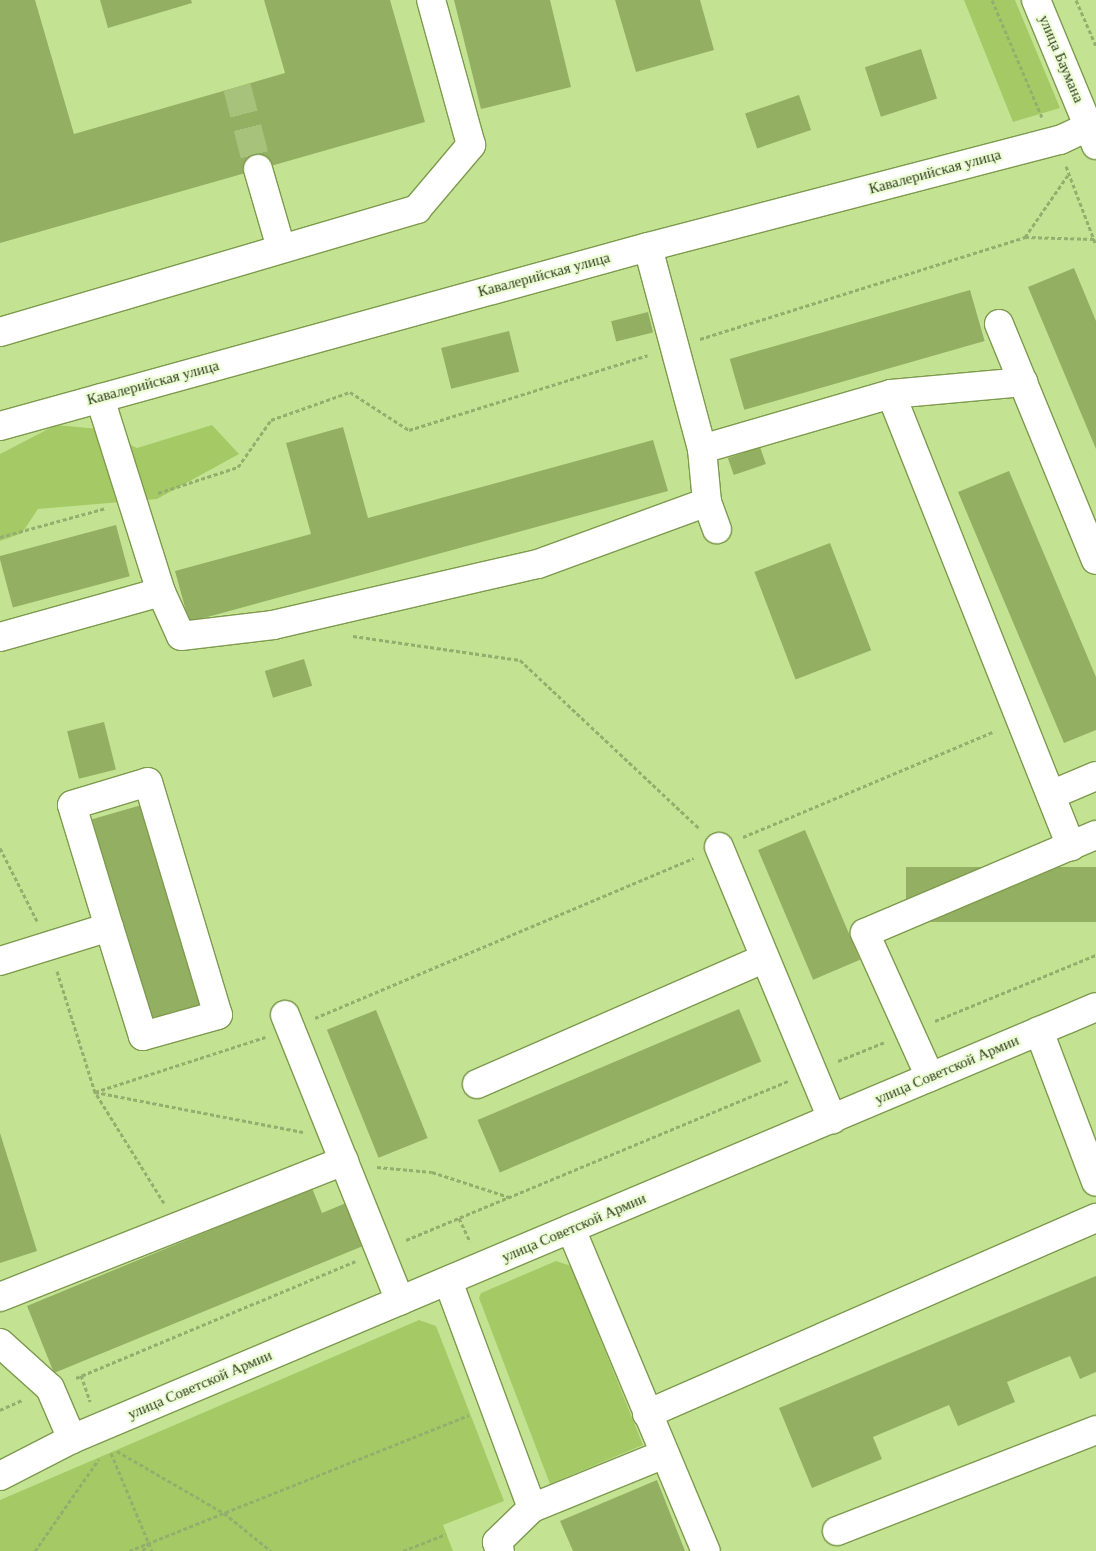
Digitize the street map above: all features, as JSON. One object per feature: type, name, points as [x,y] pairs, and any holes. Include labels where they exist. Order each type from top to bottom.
[{"type":"street","points":[[0,332],[417,209],[471,145],[431,0]]},
{"type":"street","name":"улица Баумана","points":[[1036,0],[1092,136]]},
{"type":"street","name":"Кавалерийская улица","points":[[0,426],[648,247],[1052,130],[1092,136]]},
{"type":"street","points":[[258,169],[281,248]]},
{"type":"street","points":[[648,247],[702,450],[707,502],[717,529]]},
{"type":"street","points":[[999,324],[1096,560]]},
{"type":"street","points":[[702,450],[891,394],[1022,382]]},
{"type":"street","points":[[891,394],[1071,846]]},
{"type":"street","points":[[100,398],[161,592],[181,636],[273,625],[538,564],[707,502]]},
{"type":"street","points":[[0,637],[161,592]]},
{"type":"street","points":[[1052,795],[1096,776]]},
{"type":"street","points":[[148,782],[218,1015],[143,1036],[110,927],[72,805],[148,782]]},
{"type":"street","points":[[930,1077],[866,932],[1096,835]]},
{"type":"street","points":[[719,847],[832,1119]]},
{"type":"street","points":[[0,961],[110,927]]},
{"type":"street","points":[[477,1084],[766,958]]},
{"type":"street","name":"улица Советской Армии","points":[[0,1462],[61,1443],[1096,1007]]},
{"type":"street","points":[[288,1022],[400,1301]]},
{"type":"street","points":[[1039,1031],[1096,1182]]},
{"type":"street","points":[[0,1298],[178,1227],[340,1149]]},
{"type":"street","points":[[648,1414],[1096,1218]]},
{"type":"street","points":[[571,1229],[706,1551]]},
{"type":"street","points":[[448,1280],[532,1508]]},
{"type":"street","points":[[0,1343],[50,1388],[61,1443]]},
{"type":"street","points":[[837,1531],[1096,1430]]},
{"type":"street","name":"улица Советской Армии","points":[[0,1476],[61,1443]]},
{"type":"street","points":[[500,1551],[497,1542],[532,1508],[664,1454]]},
{"type":"path","points":[[1076,0],[1096,46]]},
{"type":"path","points":[[1052,130],[1096,245]]},
{"type":"path","points":[[1026,238],[1068,174]]},
{"type":"path","points":[[0,538],[132,501],[238,467],[271,420],[350,392],[409,430],[1026,238],[1094,239]]},
{"type":"path","points":[[342,635],[520,660],[719,847]]},
{"type":"path","points":[[95,1092],[288,1022],[719,847],[1022,720]]},
{"type":"path","points":[[0,848],[50,946],[95,1092],[178,1227]]},
{"type":"path","points":[[0,1410],[812,1071],[1096,955]]},
{"type":"path","points":[[95,1092],[340,1149]]},
{"type":"path","points":[[373,1167],[432,1172],[509,1197]]},
{"type":"path","points":[[128,1551],[494,1406]]},
{"type":"path","points":[[108,1445],[224,1513],[271,1551]]},
{"type":"path","points":[[108,1445],[152,1551]]},
{"type":"path","points":[[35,1551],[108,1445]]},
{"type":"path","points":[[403,1551],[446,1534]]},
{"type":"path","points":[[143,1551],[148,1543]]},
{"type":"green space","points":[[964,0],[1015,0],[1060,108],[1013,122]]},
{"type":"green space","points":[[56,425],[99,429],[137,448],[212,425],[239,454],[157,499],[38,509],[22,533],[0,541],[0,454]]},
{"type":"green space","points":[[556,1261],[571,1266],[643,1445],[550,1484],[479,1298],[481,1293]]},
{"type":"green space","points":[[419,1320],[436,1326],[504,1501],[443,1525],[453,1551],[0,1551],[0,1500]]},
{"type":"building","points":[[0,0],[35,0],[74,134],[285,73],[264,0],[390,0],[425,122],[0,243]]},
{"type":"building","points":[[100,0],[191,0],[192,3],[108,28]]},
{"type":"building","points":[[454,0],[550,0],[571,87],[481,109]]},
{"type":"building","points":[[615,0],[700,0],[714,50],[636,72]]},
{"type":"building","points":[[921,49],[937,98],[881,117],[865,67]]},
{"type":"building","points":[[799,95],[811,130],[757,149],[745,114]]},
{"type":"building","points":[[1074,268],[1096,321],[1096,449],[1028,287]]},
{"type":"building","points":[[970,290],[985,341],[744,410],[730,359]]},
{"type":"building","points":[[648,312],[653,332],[616,342],[611,321]]},
{"type":"building","points":[[509,331],[519,372],[451,389],[441,348]]},
{"type":"building","points":[[343,427],[368,518],[653,440],[668,491],[189,622],[175,571],[311,534],[286,443]]},
{"type":"building","points":[[760,447],[766,464],[734,475],[728,458]]},
{"type":"building","points":[[1009,471],[1096,677],[1096,730],[1064,743],[958,492]]},
{"type":"building","points":[[116,525],[130,576],[13,608],[0,556]]},
{"type":"building","points":[[830,543],[871,650],[796,679],[754,572]]},
{"type":"building","points":[[304,659],[312,686],[273,698],[265,671]]},
{"type":"building","points":[[104,722],[116,770],[79,779],[67,731]]},
{"type":"building","points":[[145,804],[203,1005],[150,1020],[92,819]]},
{"type":"building","points":[[805,830],[860,960],[813,980],[758,850]]},
{"type":"building","points":[[906,867],[1096,867],[1096,922],[906,922]]},
{"type":"building","points":[[739,1009],[761,1061],[500,1172],[478,1120]]},
{"type":"building","points":[[376,1010],[428,1138],[379,1158],[327,1030]]},
{"type":"building","points":[[0,1133],[37,1251],[0,1263]]},
{"type":"building","points":[[312,1188],[322,1213],[346,1203],[363,1246],[54,1373],[27,1306]]},
{"type":"building","points":[[1096,1276],[1096,1372],[1080,1379],[1070,1356],[1007,1382],[1015,1402],[958,1426],[949,1405],[873,1437],[882,1459],[812,1488],[779,1408]]},
{"type":"building","points":[[657,1480],[685,1551],[573,1551],[560,1521]]},
{"type":"tunnel","points":[[237,87],[258,169]]}]
